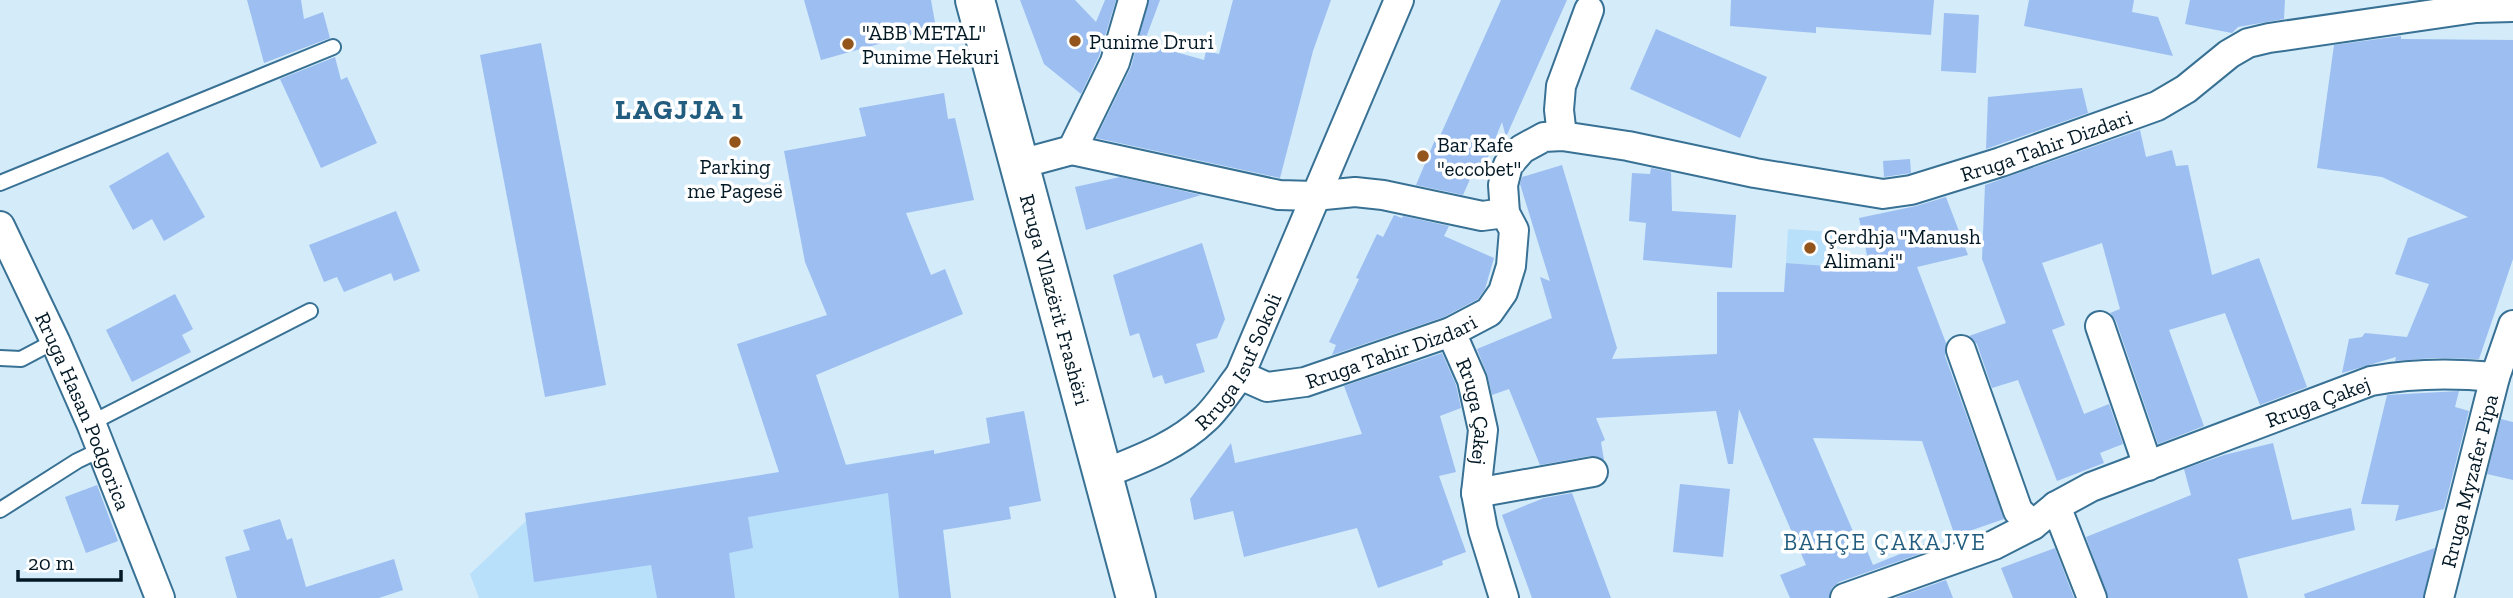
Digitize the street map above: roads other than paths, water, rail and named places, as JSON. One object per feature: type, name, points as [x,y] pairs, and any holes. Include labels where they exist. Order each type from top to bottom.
[{"type":"main road","name":"Rruga Vllazërit Frashëri","points":[[975,0],[1136,598]]},
{"type":"street","points":[[1072,150],[1115,62],[1133,0]]},
{"type":"street","name":"Rruga Isuf Sokoli","points":[[1103,474],[1144,458],[1205,419],[1240,375],[1399,0]]},
{"type":"street","name":"Rruga Tahir Dizdari","points":[[1240,375],[1267,387],[1305,382],[1451,332],[1489,312],[1503,292],[1511,266],[1514,230],[1505,213],[1503,185],[1508,165],[1522,149],[1544,137],[1562,136],[1628,146],[1781,178],[1883,194],[1911,190],[2001,162],[2157,106],[2186,89],[2229,54],[2248,43],[2476,8],[2513,7]]},
{"type":"street","points":[[1562,136],[1560,86],[1589,10]]},
{"type":"street","points":[[1020,164],[1072,150],[1279,195],[1314,196],[1355,192],[1482,216],[1505,213]]},
{"type":"street","name":"Rruga Hasan Podgorica","points":[[0,226],[55,341],[96,436],[160,598]]},
{"type":"street","points":[[2100,326],[2148,466]]},
{"type":"street","name":"Rruga Çakej","points":[[1451,332],[1472,380],[1483,430],[1476,493],[1483,530],[1504,598]]},
{"type":"street","name":"Rruga Myzafer Pipa","points":[[2439,598],[2495,377],[2511,338]]},
{"type":"street","points":[[1961,350],[2018,511],[2033,525]]},
{"type":"street","name":"Rruga Çakej","points":[[1854,596],[1994,545],[2033,525],[2056,506],[2091,487],[2371,381],[2408,374],[2495,377]]},
{"type":"street","name":"Rruga Çakej","points":[[1476,493],[1592,472]]},
{"type":"street","points":[[2056,506],[2092,598]]},
{"type":"lane","points":[[0,183],[332,47]]},
{"type":"lane","points":[[0,510],[77,461],[96,436],[310,311]]},
{"type":"lane","points":[[0,358],[21,359],[55,341]]},
{"type":"place","name":"Punime Druri","points":[[1075,41]]},
{"type":"place","name":"\"ABB METAL\" Punime Hekuri","points":[[848,44]]},
{"type":"place","name":"Parking me Pagesë","points":[[735,142]]},
{"type":"place","name":"Bar Kafe \"eccobet\"","points":[[1423,156]]},
{"type":"place","name":"Çerdhja \"Manush Alimani\"","points":[[1810,248]]},
{"type":"district","name":"LAGJJA 1","points":[[680,109]]},
{"type":"district","name":"BAHÇE ÇAKAJVE","points":[[1885,542]]}]
